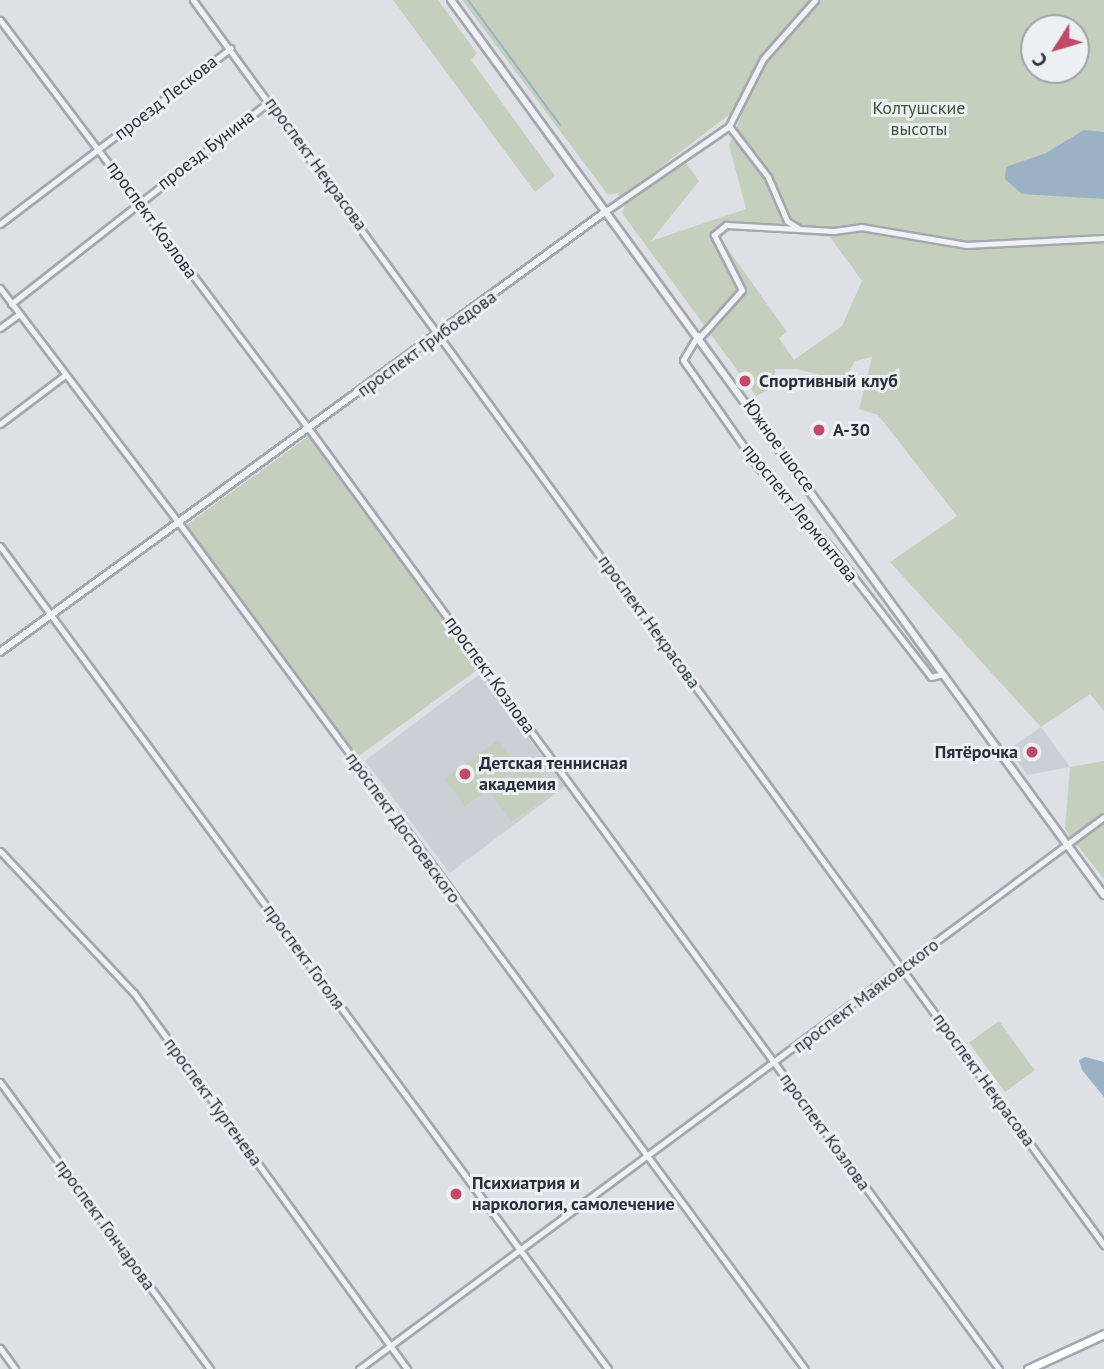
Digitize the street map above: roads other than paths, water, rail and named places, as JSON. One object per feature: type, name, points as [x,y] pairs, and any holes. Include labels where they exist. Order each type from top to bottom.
[{"type":"main road","points":[[1028,1369],[1104,1334]]},
{"type":"street","name":"проспект Некрасова","points":[[193,0],[270,101],[1104,1245]]},
{"type":"street","name":"Южное шоссе","points":[[451,0],[699,336],[1104,895]]},
{"type":"street","name":"проспект Грибоедова","points":[[0,652],[606,211],[729,126],[763,59],[815,0]]},
{"type":"street","name":"проспект Козлова","points":[[0,20],[309,429],[999,1369]]},
{"type":"street","name":"проезд Лескова","points":[[0,223],[100,150],[231,48]]},
{"type":"street","name":"проезд Бунина","points":[[11,304],[270,101]]},
{"type":"street","points":[[729,126],[768,177],[788,221],[798,228]]},
{"type":"street","points":[[699,336],[742,290],[714,235],[726,225],[886,229],[967,245],[1104,237]]},
{"type":"street","name":"проспект Достоевского","points":[[0,288],[179,523],[645,1157],[805,1369]]},
{"type":"street","points":[[0,328],[18,315]]},
{"type":"street","name":"проспект Лермонтова","points":[[699,336],[687,347],[683,360],[759,468],[831,548],[931,677],[943,674]]},
{"type":"street","points":[[0,424],[65,375]]},
{"type":"street","name":"проспект Гоголя","points":[[0,546],[608,1369]]},
{"type":"street","name":"проспект Маяковского","points":[[359,1369],[775,1064],[1104,817]]},
{"type":"street","name":"проспект Тургенева","points":[[0,851],[134,993],[407,1369]]},
{"type":"street","name":"проспект Гончарова","points":[[0,1082],[210,1369]]},
{"type":"street","points":[[0,1348],[15,1369]]},
{"type":"water","points":[[1084,130],[1104,132],[1104,199],[1022,194],[1005,179],[1006,167],[1046,153]]},
{"type":"water","points":[[1085,1057],[1104,1062],[1104,1097],[1082,1070],[1079,1060]]},
{"type":"waterway","points":[[468,0],[560,125]]},
{"type":"place","name":"Спортивный клуб","points":[[745,381]]},
{"type":"place","name":"А-30","points":[[819,430]]},
{"type":"place","name":"Пятёрочка","points":[[1032,752]]},
{"type":"place","name":"Детская теннисная академия","points":[[465,774]]},
{"type":"place","name":"Психиатрия и наркология, самолечение","points":[[456,1194]]},
{"type":"park label","name":"Колтушские высоты","points":[[919,119]]}]
